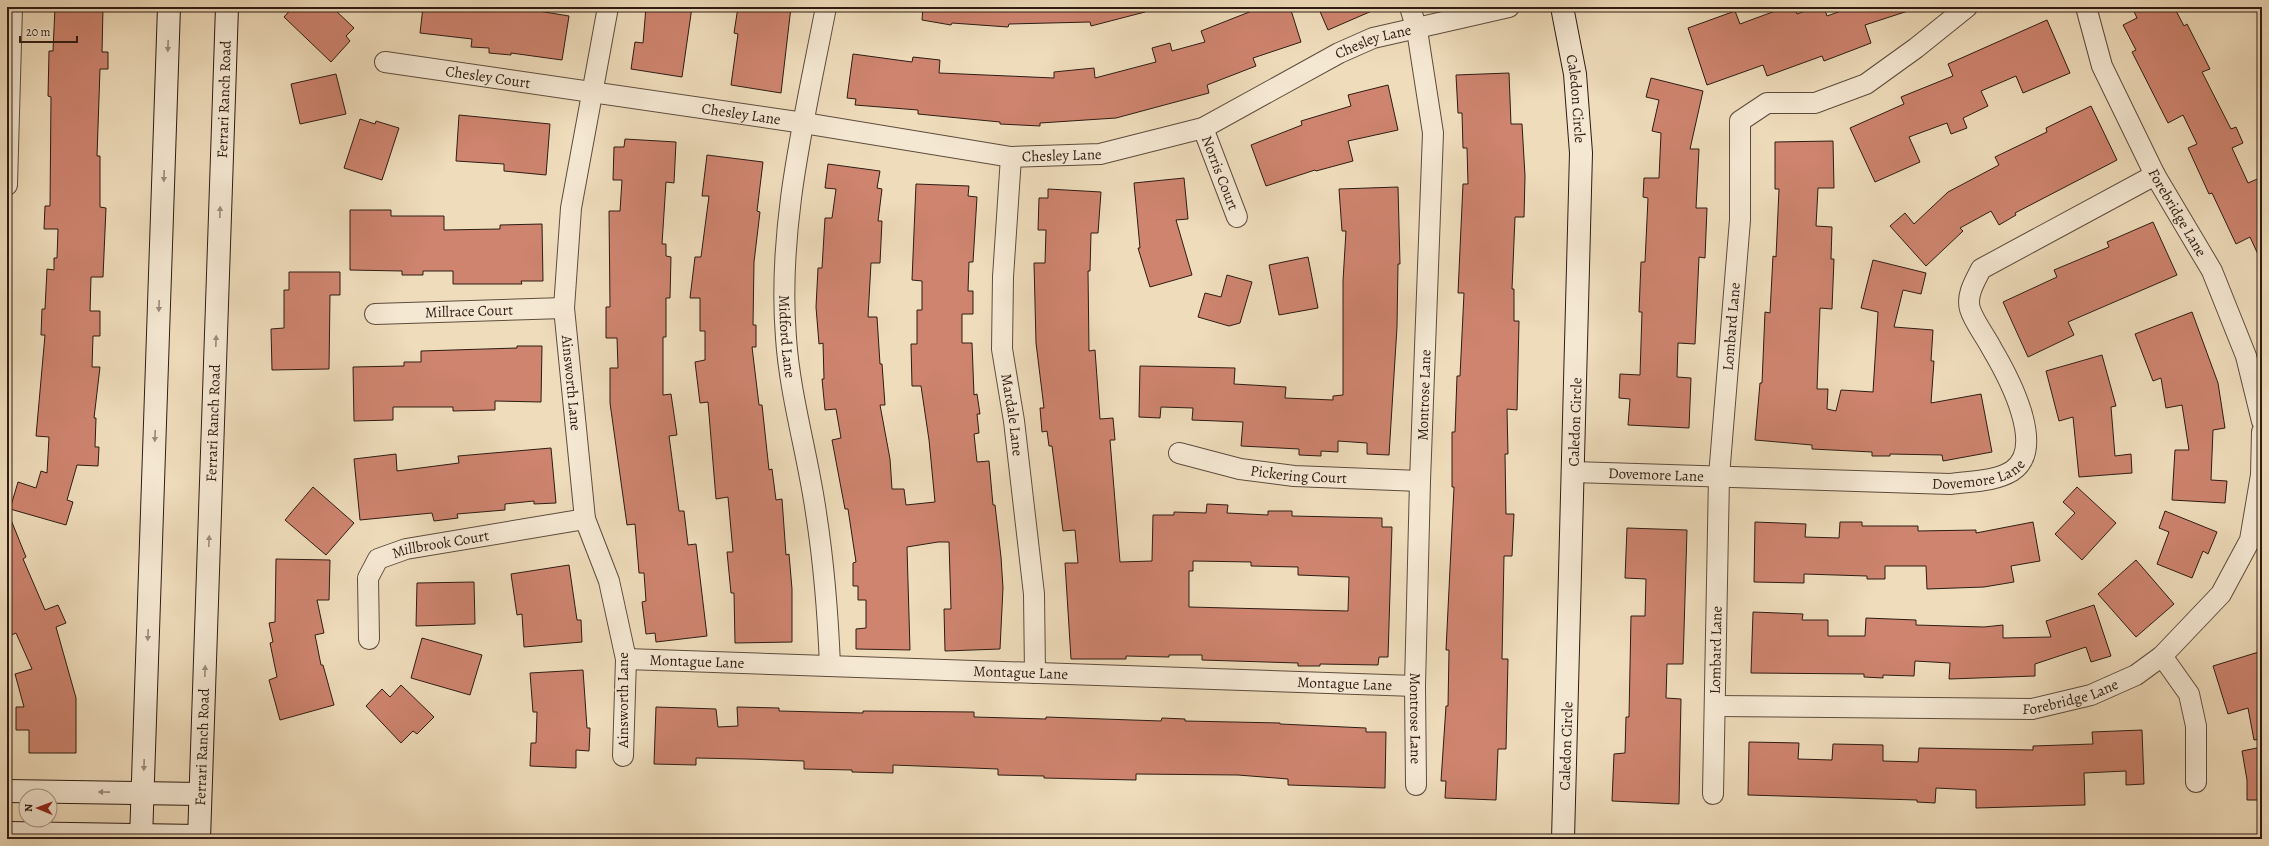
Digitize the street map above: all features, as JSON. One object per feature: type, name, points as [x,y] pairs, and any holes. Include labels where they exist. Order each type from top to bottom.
[{"type":"street","points":[[7,185],[12,7]]},
{"type":"street","points":[[141,837],[169,7]]},
{"type":"street","name":"Ferrari Ranch Road","points":[[199,838],[227,7]]},
{"type":"street","name":"Ainsworth Lane","points":[[608,7],[571,208],[564,308],[585,519],[609,581],[626,659],[623,756]]},
{"type":"street","name":"Midford Lane","points":[[826,7],[790,204],[785,271],[786,339],[816,512],[827,603],[830,666]]},
{"type":"street","name":"Montrose Lane","points":[[1410,7],[1417,30],[1433,133],[1420,481],[1415,686],[1416,785]]},
{"type":"street","name":"Chesley Lane","points":[[591,94],[804,123],[1011,156],[1100,154],[1203,128],[1339,53],[1373,38],[1417,30],[1509,7]]},
{"type":"street","name":"Caledon Circle","points":[[1562,7],[1576,74],[1581,153],[1563,839]]},
{"type":"street","name":"Lombard Lane","points":[[1713,794],[1719,476],[1740,220],[1740,121],[1767,103],[1815,103],[1866,84],[1916,48],[1968,7]]},
{"type":"street","name":"Forebridge Lane","points":[[2086,7],[2102,66],[2155,175],[2212,271],[2246,356],[2262,421]]},
{"type":"street","name":"Chesley Court","points":[[385,62],[591,94]]},
{"type":"street","name":"Norris Court","points":[[1203,128],[1237,217]]},
{"type":"street","name":"Mardale Lane","points":[[1011,156],[1004,277],[1002,349],[1014,428],[1034,594],[1035,673]]},
{"type":"street","name":"Dovemore Lane","points":[[1573,472],[1950,484],[1996,478],[2013,470],[2026,453],[2026,430],[2008,377],[1970,309],[1970,292],[1981,269],[2155,175]]},
{"type":"street","name":"Millrace Court","points":[[375,314],[564,308]]},
{"type":"street","name":"Forebridge Lane","points":[[1715,706],[2032,709],[2091,695],[2136,675],[2162,656],[2221,594],[2250,540],[2261,474],[2262,432]]},
{"type":"street","name":"Pickering Court","points":[[1179,453],[1240,469],[1294,476],[1420,481]]},
{"type":"street","name":"Millbrook Court","points":[[369,640],[368,578],[378,560],[406,549],[585,519]]},
{"type":"street","points":[[2162,656],[2188,694],[2196,726],[2196,782]]},
{"type":"street","name":"Montague Lane","points":[[626,659],[1415,686]]},
{"type":"street","points":[[7,791],[200,794]]},
{"type":"street","points":[[7,833],[199,838]]},
{"type":"building","points":[[55,7],[103,7],[102,52],[108,52],[108,69],[100,69],[97,156],[100,156],[100,207],[106,208],[103,277],[91,277],[90,311],[100,311],[100,336],[93,336],[92,367],[100,367],[94,418],[96,418],[95,447],[99,447],[98,466],[77,465],[67,500],[73,502],[66,525],[10,509],[18,482],[36,488],[41,471],[47,473],[49,437],[36,436],[45,335],[41,335],[42,309],[45,309],[47,269],[54,270],[54,258],[57,258],[58,229],[44,229],[45,206],[50,206],[51,97],[48,96],[49,51],[53,51]]},
{"type":"building","points":[[293,7],[332,7],[354,28],[346,36],[350,41],[331,62],[284,17]]},
{"type":"building","points":[[423,7],[514,7],[569,16],[562,60],[511,53],[511,55],[489,53],[489,48],[471,47],[472,39],[420,33]]},
{"type":"building","points":[[646,7],[692,7],[682,77],[631,69],[635,42],[643,43]]},
{"type":"building","points":[[738,7],[791,7],[781,93],[731,85],[738,34],[734,33]]},
{"type":"building","points":[[923,7],[1144,7],[1145,12],[1091,26],[1090,22],[1009,24],[1008,27],[952,23],[951,25],[922,20]]},
{"type":"building","points":[[1262,7],[1290,7],[1301,42],[1253,58],[1256,66],[1207,85],[1209,93],[1116,118],[1040,123],[1040,126],[1000,124],[1000,122],[918,114],[918,110],[855,105],[856,99],[847,98],[853,54],[912,62],[913,57],[940,60],[939,73],[1054,78],[1054,72],[1094,68],[1095,78],[1156,62],[1152,48],[1170,43],[1172,51],[1205,42],[1201,31]]},
{"type":"building","points":[[1318,7],[1381,7],[1328,30]]},
{"type":"building","points":[[1786,7],[1794,7],[1797,14],[1815,7],[1824,7],[1827,16],[1852,7],[1910,7],[1911,10],[1865,25],[1871,43],[1824,61],[1822,56],[1767,76],[1763,65],[1707,85],[1688,28],[1735,11],[1740,24]]},
{"type":"building","points":[[2132,7],[2174,7],[2184,26],[2187,24],[2210,69],[2202,72],[2231,129],[2236,127],[2243,143],[2232,148],[2248,183],[2262,177],[2262,263],[2250,237],[2236,244],[2212,193],[2209,194],[2188,148],[2197,144],[2183,115],[2168,123],[2132,52],[2136,50],[2123,25],[2137,18]]},
{"type":"building","points":[[2047,20],[2070,73],[2023,93],[2016,76],[1981,91],[1988,106],[1963,118],[1967,128],[1951,134],[1947,123],[1909,137],[1920,162],[1875,182],[1850,128],[1904,104],[1901,97],[1953,76],[1948,64]]},
{"type":"building","points":[[1509,73],[1511,124],[1522,124],[1525,176],[1524,217],[1515,217],[1512,289],[1514,289],[1514,321],[1519,321],[1517,410],[1507,409],[1508,454],[1505,454],[1506,514],[1514,514],[1512,556],[1504,556],[1502,659],[1508,659],[1506,749],[1498,749],[1496,800],[1445,798],[1446,781],[1441,781],[1446,706],[1448,706],[1449,650],[1446,650],[1454,487],[1452,487],[1452,432],[1455,432],[1457,376],[1460,376],[1464,293],[1458,293],[1463,184],[1468,184],[1467,148],[1463,148],[1462,113],[1458,113],[1456,75]]},
{"type":"building","points":[[336,74],[346,114],[300,124],[291,84]]},
{"type":"building","points":[[1651,78],[1703,91],[1690,149],[1699,149],[1696,208],[1707,208],[1705,258],[1699,257],[1695,344],[1678,343],[1677,377],[1691,378],[1689,428],[1628,425],[1630,399],[1619,398],[1620,374],[1640,375],[1642,312],[1639,312],[1641,262],[1645,262],[1648,198],[1643,197],[1644,178],[1659,178],[1661,133],[1652,131],[1659,100],[1646,97]]},
{"type":"building","points":[[1388,85],[1398,130],[1348,141],[1353,161],[1316,171],[1315,170],[1266,186],[1251,145],[1302,125],[1301,121],[1351,106],[1348,95]]},
{"type":"building","points":[[2091,106],[2117,160],[2015,213],[2016,215],[1999,225],[1991,211],[1960,228],[1963,231],[1926,266],[1890,226],[1905,213],[1914,224],[1948,192],[1999,165],[1995,157],[2047,132],[2046,128]]},
{"type":"building","points":[[459,115],[550,124],[546,175],[504,171],[504,164],[456,161]]},
{"type":"building","points":[[360,119],[375,124],[376,121],[399,128],[382,180],[344,168]]},
{"type":"building","points":[[625,139],[676,142],[674,183],[666,182],[662,244],[666,244],[666,256],[671,257],[670,298],[666,298],[666,337],[663,337],[663,395],[671,394],[677,435],[669,436],[679,511],[684,511],[688,545],[696,544],[707,636],[656,642],[655,633],[646,634],[642,602],[646,601],[644,573],[639,573],[635,524],[627,525],[610,403],[610,368],[618,368],[617,338],[606,338],[606,307],[610,307],[609,211],[620,211],[622,180],[613,180],[614,147],[624,147]]},
{"type":"building","points":[[1833,141],[1834,188],[1818,188],[1816,226],[1832,227],[1831,259],[1834,259],[1832,309],[1820,308],[1817,389],[1828,389],[1827,409],[1836,411],[1841,390],[1873,392],[1878,312],[1861,308],[1873,260],[1926,273],[1921,294],[1903,290],[1894,327],[1933,330],[1931,361],[1934,361],[1931,403],[1981,394],[1992,452],[1943,461],[1942,455],[1890,454],[1890,456],[1872,456],[1872,452],[1812,449],[1812,445],[1755,440],[1760,383],[1762,383],[1765,312],[1770,313],[1773,256],[1776,257],[1779,189],[1775,189],[1775,142]]},
{"type":"building","points":[[707,155],[763,162],[757,211],[760,212],[754,262],[753,325],[756,325],[756,347],[752,347],[759,405],[762,405],[769,470],[772,469],[776,500],[782,499],[786,555],[789,554],[792,589],[792,642],[735,643],[734,593],[731,593],[727,552],[733,552],[728,497],[716,499],[708,402],[700,403],[695,362],[705,360],[705,331],[700,331],[700,298],[690,298],[695,257],[701,257],[709,196],[702,196]]},
{"type":"building","points":[[828,164],[880,171],[877,188],[882,189],[878,221],[882,221],[880,263],[871,263],[868,317],[877,317],[880,364],[882,364],[885,405],[880,405],[890,459],[892,489],[904,489],[906,505],[935,502],[929,440],[921,386],[912,386],[911,344],[917,344],[917,310],[922,310],[922,281],[912,280],[916,184],[969,186],[968,196],[977,197],[973,262],[969,262],[968,291],[973,291],[973,314],[962,314],[962,343],[972,343],[974,395],[977,394],[980,414],[977,414],[979,433],[974,434],[977,462],[989,461],[993,505],[995,505],[1003,588],[1000,649],[945,651],[944,609],[951,609],[949,542],[938,542],[907,547],[910,650],[856,649],[856,629],[866,628],[866,600],[858,600],[858,586],[853,586],[853,563],[856,562],[848,509],[845,509],[832,440],[841,438],[836,409],[825,410],[822,379],[824,379],[823,343],[819,344],[816,307],[818,268],[822,268],[825,218],[832,218],[836,189],[825,188]]},
{"type":"building","points":[[1184,178],[1188,219],[1176,220],[1192,275],[1150,287],[1138,248],[1140,248],[1134,183]]},
{"type":"building","points":[[1398,187],[1400,264],[1398,264],[1397,327],[1389,455],[1367,454],[1367,443],[1338,441],[1338,452],[1321,451],[1321,456],[1299,455],[1299,449],[1241,446],[1243,422],[1192,420],[1193,408],[1161,407],[1160,418],[1139,417],[1140,366],[1235,368],[1234,384],[1286,387],[1285,398],[1333,400],[1333,396],[1343,395],[1343,281],[1346,231],[1342,231],[1339,189]]},
{"type":"building","points":[[1048,189],[1101,192],[1098,233],[1091,233],[1090,271],[1088,271],[1089,351],[1095,350],[1100,419],[1113,418],[1115,440],[1110,440],[1120,562],[1152,561],[1153,515],[1174,515],[1174,512],[1206,513],[1207,504],[1228,505],[1227,513],[1268,515],[1268,511],[1292,511],[1292,516],[1382,518],[1382,527],[1392,527],[1388,657],[1379,657],[1378,665],[1320,664],[1320,666],[1298,666],[1298,663],[1202,660],[1202,655],[1169,655],[1169,657],[1126,656],[1126,659],[1071,659],[1065,563],[1078,563],[1075,530],[1063,531],[1052,446],[1049,446],[1047,431],[1042,432],[1040,408],[1044,408],[1036,343],[1034,263],[1045,263],[1046,230],[1038,230],[1039,198],[1048,198]],"holes":[[[1193,561],[1251,562],[1251,566],[1298,567],[1298,575],[1349,577],[1348,611],[1189,607],[1189,571],[1193,571]]]},
{"type":"building","points":[[350,210],[391,210],[391,216],[444,216],[444,230],[500,229],[500,225],[542,224],[543,281],[521,281],[522,284],[453,284],[453,271],[423,271],[423,275],[402,275],[402,271],[350,270]]},
{"type":"building","points":[[2153,222],[2177,275],[2068,322],[2074,335],[2028,357],[2003,302],[2057,277],[2054,270],[2109,247],[2107,242]]},
{"type":"building","points":[[1308,257],[1318,308],[1279,315],[1269,265]]},
{"type":"building","points":[[289,272],[340,272],[340,295],[330,295],[329,369],[272,370],[271,329],[284,328],[284,290],[289,290]]},
{"type":"building","points":[[1227,275],[1252,282],[1240,323],[1229,326],[1198,317],[1205,293],[1221,297]]},
{"type":"building","points":[[2192,312],[2218,383],[2225,428],[2213,430],[2211,480],[2227,481],[2225,503],[2172,500],[2175,450],[2189,450],[2182,405],[2166,408],[2161,378],[2153,381],[2135,334]]},
{"type":"building","points":[[517,346],[542,346],[541,402],[495,401],[495,410],[453,411],[453,407],[393,407],[393,420],[354,421],[353,367],[404,366],[404,362],[421,362],[421,351],[517,348]]},
{"type":"building","points":[[2102,355],[2116,406],[2111,407],[2115,456],[2131,454],[2132,473],[2079,477],[2073,417],[2059,421],[2046,371]]},
{"type":"building","points":[[551,448],[556,503],[534,504],[534,501],[505,504],[505,510],[457,514],[458,518],[434,521],[432,513],[360,520],[354,459],[396,454],[397,471],[459,463],[458,456]]},
{"type":"building","points":[[313,487],[354,523],[326,555],[285,520]]},
{"type":"building","points":[[2077,487],[2116,523],[2082,560],[2055,534],[2075,513],[2063,502]]},
{"type":"building","points":[[7,510],[26,557],[23,559],[45,610],[58,605],[66,623],[56,627],[76,698],[76,753],[29,753],[29,730],[16,730],[16,707],[24,707],[15,674],[32,669],[16,633],[7,637]]},
{"type":"building","points":[[2165,511],[2217,532],[2208,554],[2203,551],[2192,578],[2157,564],[2169,532],[2159,528]]},
{"type":"building","points":[[1755,522],[1806,524],[1805,537],[1839,538],[1840,522],[1862,522],[1862,526],[1918,526],[1918,531],[1976,530],[1976,533],[2033,522],[2040,561],[2011,566],[2014,582],[1984,587],[1927,589],[1926,566],[1885,566],[1885,579],[1867,579],[1867,576],[1804,574],[1804,583],[1754,582]]},
{"type":"building","points":[[1627,528],[1687,530],[1683,664],[1667,664],[1666,698],[1681,699],[1679,804],[1612,801],[1614,754],[1625,753],[1626,717],[1629,717],[1631,616],[1645,616],[1646,579],[1625,578]]},
{"type":"building","points":[[276,559],[330,560],[329,600],[317,600],[324,633],[315,635],[321,665],[323,665],[334,705],[280,720],[269,680],[277,677],[270,643],[273,642],[269,623],[275,622]]},
{"type":"building","points":[[2136,560],[2174,604],[2136,637],[2098,594]]},
{"type":"building","points":[[569,565],[577,620],[581,620],[582,642],[524,647],[522,614],[517,615],[511,574]]},
{"type":"building","points":[[474,582],[475,624],[416,626],[417,583]]},
{"type":"building","points":[[2094,605],[2111,656],[2091,662],[2086,647],[2035,664],[2035,676],[1949,679],[1950,663],[1915,661],[1914,676],[1883,675],[1883,678],[1864,677],[1864,674],[1751,673],[1753,612],[1803,614],[1802,620],[1828,620],[1828,636],[1865,636],[1866,618],[1916,620],[1916,625],[1984,627],[2003,625],[2003,638],[2051,637],[2046,621]]},
{"type":"building","points":[[422,638],[482,655],[470,695],[411,678]]},
{"type":"building","points":[[2262,651],[2262,739],[2254,740],[2248,708],[2228,714],[2213,666]]},
{"type":"building","points":[[583,670],[587,728],[590,728],[589,751],[576,750],[576,768],[530,766],[531,743],[536,743],[537,712],[533,712],[530,673]]},
{"type":"building","points":[[401,685],[434,717],[417,734],[413,731],[401,743],[366,706],[382,689],[390,697]]},
{"type":"building","points":[[656,707],[716,709],[718,727],[738,726],[737,707],[779,708],[779,711],[863,713],[863,711],[974,712],[974,717],[1046,719],[1046,717],[1161,721],[1162,718],[1185,719],[1185,721],[1280,723],[1366,728],[1366,732],[1386,732],[1385,788],[1288,785],[1288,779],[1238,775],[1136,774],[1136,780],[1044,778],[1044,776],[998,775],[998,769],[893,765],[893,773],[852,772],[852,770],[804,769],[804,761],[747,759],[696,758],[696,765],[654,764]]},
{"type":"building","points":[[2142,730],[2144,784],[2126,785],[2126,771],[2084,773],[2085,805],[1976,808],[1976,790],[1936,788],[1935,803],[1917,802],[1917,800],[1748,795],[1749,742],[1799,743],[1798,759],[1832,760],[1833,744],[1883,745],[1883,761],[1918,762],[1919,748],[2033,750],[2033,746],[2093,744],[2092,732]]},
{"type":"building","points":[[2262,747],[2262,800],[2247,800],[2247,780],[2242,751]]}]
